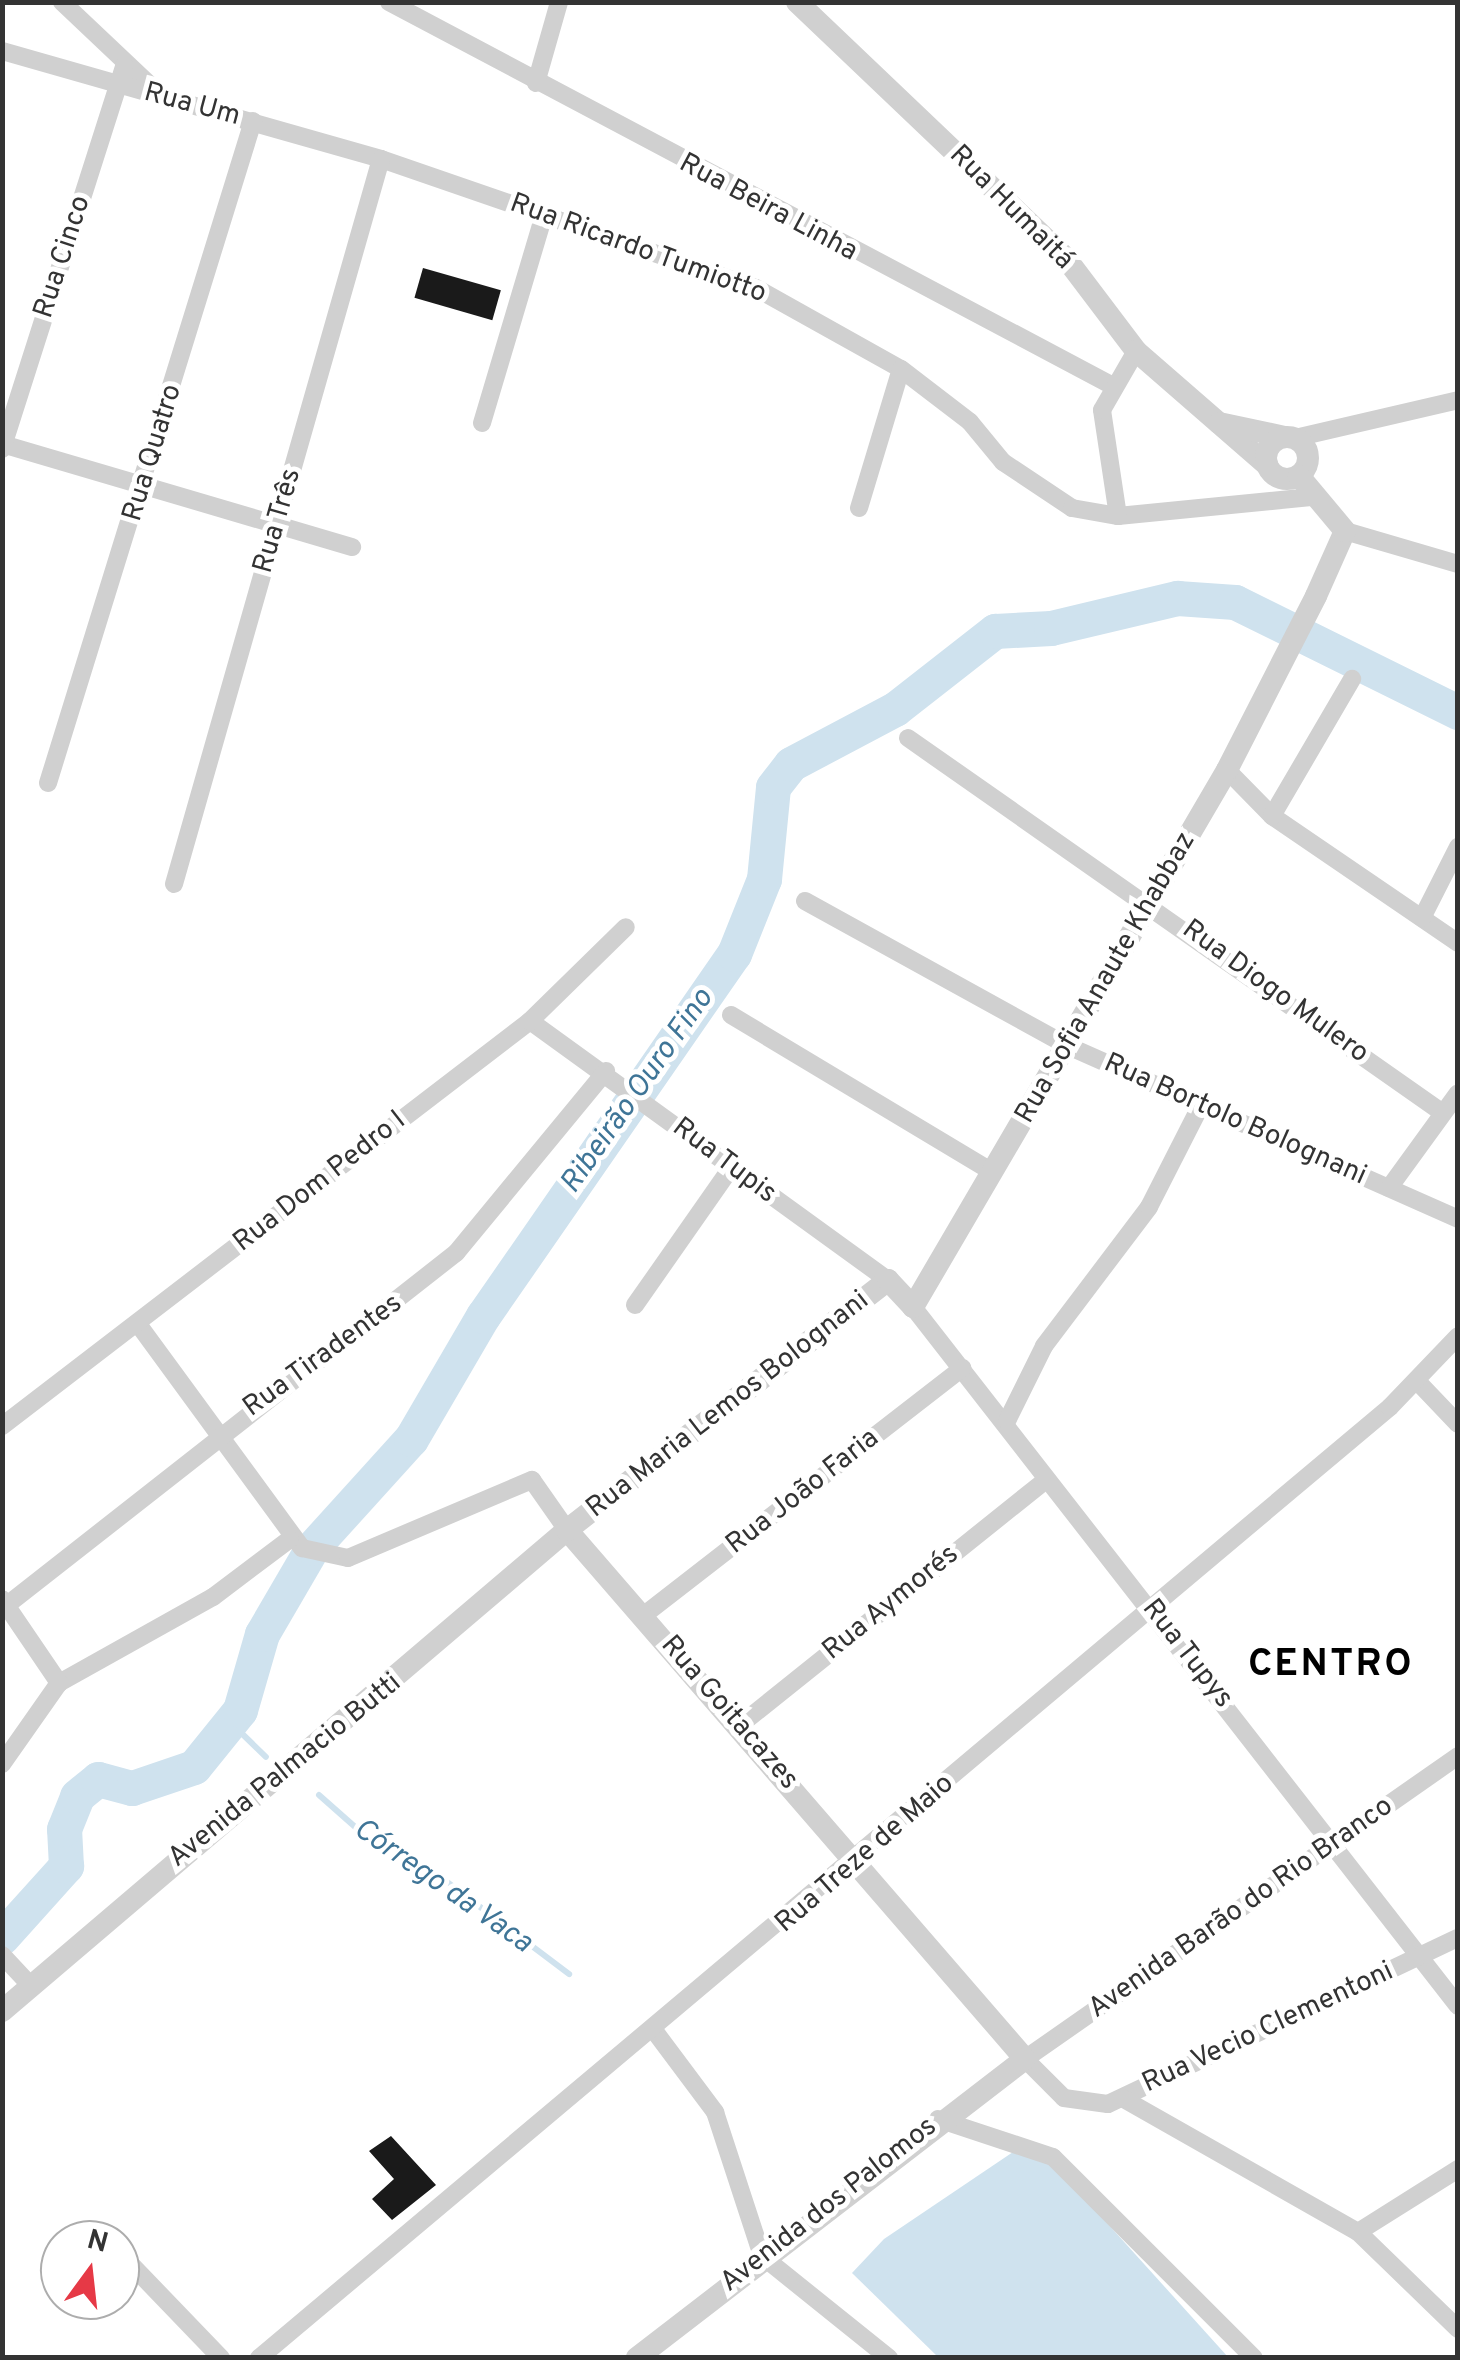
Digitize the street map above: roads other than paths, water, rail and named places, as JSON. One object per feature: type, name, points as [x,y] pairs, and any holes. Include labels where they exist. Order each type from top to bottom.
[{"type":"street","points":[[62,2],[124,66],[164,98]]},
{"type":"street","name":"Rua Beira Linha","points":[[389,2],[1112,386]]},
{"type":"street","points":[[536,83],[559,2]]},
{"type":"street","name":"Rua Humaitá","points":[[797,2],[1065,256],[1136,351],[1280,478],[1299,476]]},
{"type":"street","name":"Rua Um","points":[[2,51],[380,159]]},
{"type":"street","name":"Rua Cinco","points":[[3,446],[124,66]]},
{"type":"street","name":"Rua Quatro","points":[[48,783],[144,485],[252,121]]},
{"type":"street","name":"Rua Ricardo Tumiotto","points":[[380,159],[545,212],[756,288],[901,369],[1037,489],[1118,516],[1311,497]]},
{"type":"street","name":"Rua Três","points":[[174,884],[380,159]]},
{"type":"street","points":[[482,423],[545,212]]},
{"type":"street","points":[[1118,516],[1102,410],[1112,386],[1136,351]]},
{"type":"street","points":[[859,508],[901,369]]},
{"type":"street","name":"Rua Humaitá","points":[[1216,422],[1290,437],[1458,400]]},
{"type":"street","points":[[1267,465],[1269,447],[1290,437],[1309,461],[1299,476],[1311,497],[1345,531],[1458,564]]},
{"type":"street","points":[[3,446],[352,546]]},
{"type":"street","name":"Rua Sofia Anaute Khabbaz","points":[[912,1307],[1227,770],[1345,531]]},
{"type":"street","points":[[1272,816],[1352,678]]},
{"type":"street","name":"Rua Diogo Mulero","points":[[908,738],[1150,902],[1443,1113]]},
{"type":"street","points":[[1227,770],[1272,816],[1458,942]]},
{"type":"street","points":[[1422,918],[1458,848]]},
{"type":"street","name":"Rua Bortolo Bolognani","points":[[805,902],[1068,1046],[1458,1219]]},
{"type":"street","name":"Rua Dom Pedro I","points":[[2,1426],[530,1021],[626,927]]},
{"type":"street","points":[[731,1015],[992,1172]]},
{"type":"street","name":"Rua Tupis","points":[[530,1021],[613,1077],[731,1168],[888,1280],[912,1307]]},
{"type":"street","name":"Rua Tiradentes","points":[[5,1602],[213,1435],[456,1253],[613,1077]]},
{"type":"street","points":[[1389,1188],[1458,1093]]},
{"type":"street","points":[[1007,1421],[1044,1346],[1150,1206],[1201,1106]]},
{"type":"street","points":[[636,1305],[731,1168]]},
{"type":"street","name":"Rua Maria Lemos Bolognani","points":[[567,1530],[888,1280]]},
{"type":"street","name":"Rua Tupys","points":[[912,1307],[1007,1421],[1042,1482],[1152,1608],[1458,2006]]},
{"type":"street","points":[[2,1764],[59,1683],[198,1606],[296,1543],[213,1435],[138,1324]]},
{"type":"street","name":"Rua Treze de Maio","points":[[259,2358],[656,2032],[858,1860],[1417,1381],[1458,1336]]},
{"type":"street","name":"Rua João Faria","points":[[644,1615],[962,1368]]},
{"type":"street","points":[[1417,1381],[1458,1424]]},
{"type":"street","name":"Rua Goitacazes","points":[[296,1543],[333,1561],[521,1481],[545,1487],[567,1530],[858,1860],[1025,2059],[1076,2103]]},
{"type":"street","name":"Rua Aymorés","points":[[740,1725],[1042,1482]]},
{"type":"street","name":"Avenida Palmacio Butti","points":[[2,2010],[567,1530]]},
{"type":"street","points":[[5,1602],[59,1683]]},
{"type":"street","name":"Avenida Barão do Rio Branco","points":[[1025,2059],[1458,1756]]},
{"type":"street","name":"Rua Vecio Clementoni","points":[[1076,2103],[1122,2098],[1458,1938]]},
{"type":"street","points":[[2,1955],[30,1986]]},
{"type":"street","points":[[656,2032],[716,2112],[762,2256],[889,2358]]},
{"type":"street","name":"Avenida dos Palomos","points":[[637,2358],[938,2119],[1025,2059]]},
{"type":"street","points":[[1122,2098],[1358,2232],[1458,2328]]},
{"type":"street","points":[[938,2119],[1052,2158],[1254,2358]]},
{"type":"street","points":[[1358,2232],[1458,2169]]},
{"type":"street","points":[[140,2274],[221,2358]]},
{"type":"water","points":[[1016,2150],[1043,2152],[1228,2357],[938,2357],[852,2273],[884,2239]]},
{"type":"waterway","name":"Ribeirão Ouro Fino","points":[[2,1937],[66,1866],[64,1829],[77,1796],[98,1779],[132,1788],[194,1767],[240,1710],[262,1634],[312,1548],[411,1439],[483,1316],[734,954],[764,879],[773,787],[791,764],[895,709],[995,631],[1051,628],[1177,598],[1235,602],[1458,712]]},
{"type":"waterway","name":"Córrego da Vaca","points":[[230,1722],[266,1757]]},
{"type":"waterway","name":"Córrego da Vaca","points":[[319,1795],[389,1857],[447,1882],[569,1974]]},
{"type":"district","name":"CENTRO","points":[[1331,1666]]}]
